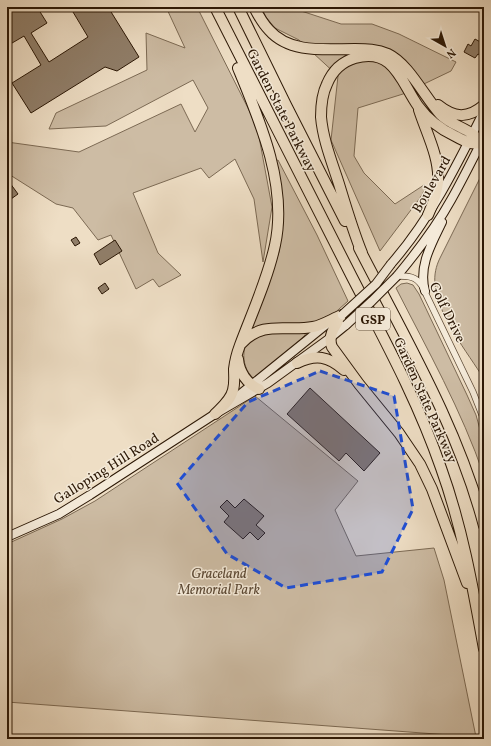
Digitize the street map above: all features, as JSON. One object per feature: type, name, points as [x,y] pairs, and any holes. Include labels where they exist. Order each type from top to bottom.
[{"type":"highway","points":[[214,7],[264,133],[273,167],[278,206],[277,233],[274,251],[238,350],[235,364],[233,391],[229,399],[215,414]]},
{"type":"highway","name":"Garden State Parkway","points":[[214,7],[397,366],[426,429],[441,467],[456,513],[467,560],[484,649]]},
{"type":"highway","name":"Garden State Parkway","points":[[238,7],[449,427],[470,479],[484,526]]},
{"type":"highway","points":[[254,7],[268,29],[278,38],[290,45],[314,49],[371,49],[390,55],[401,64],[443,117],[470,138]]},
{"type":"highway","points":[[362,253],[323,131],[322,106],[326,86],[333,74],[343,64],[352,59],[361,57],[375,57],[386,61],[396,69],[403,78],[418,106],[435,156],[438,172],[437,192],[428,215]]},
{"type":"highway","points":[[422,91],[439,106],[455,115],[471,113],[484,104]]},
{"type":"highway","points":[[418,106],[436,126],[470,138],[482,140]]},
{"type":"highway","points":[[255,387],[243,375],[239,368],[238,350],[251,334],[259,330],[267,329],[312,328],[342,315]]},
{"type":"highway","points":[[342,315],[332,331],[330,338],[331,344],[358,384],[399,433],[423,470],[432,489],[465,579],[480,627]]},
{"type":"highway","points":[[297,363],[313,357],[325,358],[341,367],[358,384]]},
{"type":"main road","name":"Boulevard","points":[[391,264],[428,215],[448,183],[484,111]]},
{"type":"main road","name":"Boulevard","points":[[397,276],[431,232],[458,189],[482,140]]},
{"type":"main road","points":[[425,291],[423,276],[425,261],[458,189]]},
{"type":"main road","name":"Galloping Hill Road","points":[[255,387],[328,323],[342,315],[376,284],[391,264]]},
{"type":"main road","points":[[376,284],[385,279],[397,276]]},
{"type":"main road","name":"Galloping Hill Road","points":[[7,537],[69,508],[255,387],[297,363],[346,325],[397,276]]},
{"type":"street","name":"Golf Drive","points":[[397,276],[408,276],[415,278],[420,282],[473,392],[484,420]]},
{"type":"street","points":[[7,738],[17,739]]},
{"type":"highlighted area","points":[[320,371],[394,396],[413,509],[382,572],[286,588],[227,554],[177,483],[248,402]]},
{"type":"green space","points":[[166,7],[197,7],[257,126],[272,207],[263,262],[254,199],[235,159],[209,178],[201,168],[133,193],[158,253],[181,275],[159,287],[153,279],[136,289],[111,235],[98,240],[73,208],[56,204],[7,173],[7,142],[79,152],[181,104],[195,132],[208,108],[193,80],[106,126],[49,129],[56,113],[147,70],[146,33],[185,48]]},
{"type":"green space","points":[[261,7],[289,7],[341,24],[372,24],[399,34],[456,62],[451,71],[403,94],[358,108],[354,156],[364,173],[395,204],[424,185],[427,186],[420,198],[380,251],[331,140],[338,76],[299,40],[275,28],[266,17]]},
{"type":"green space","points":[[278,160],[317,235],[348,301],[329,318],[315,324],[262,325],[254,329],[252,326],[279,252],[283,223],[275,161]]},
{"type":"green space","points":[[484,170],[484,379],[447,321],[437,296],[435,281],[439,261]]},
{"type":"green space","points":[[407,283],[413,285],[419,294],[476,415],[484,444],[484,476],[455,404],[396,288],[401,284]]},
{"type":"green space","points":[[306,332],[299,341],[253,378],[248,372],[244,359],[244,352],[250,339],[258,333]]},
{"type":"green space","name":"Graceland Memorial Park","points":[[255,396],[358,481],[335,510],[356,556],[434,548],[444,580],[476,737],[7,702],[7,544],[62,519],[95,501]]},
{"type":"building","points":[[7,7],[37,7],[47,23],[31,33],[49,62],[88,37],[70,7],[108,7],[139,57],[117,71],[105,67],[31,113],[12,83],[41,65],[24,36],[7,46]]},
{"type":"building","points":[[475,39],[484,44],[484,57],[478,54],[475,58],[464,52],[468,44],[471,46]]},
{"type":"building","points":[[7,179],[18,194],[11,199],[7,194]]},
{"type":"building","points":[[76,237],[80,243],[75,246],[71,240]]},
{"type":"building","points":[[115,240],[122,251],[100,265],[94,254]]},
{"type":"building","points":[[105,283],[109,289],[102,294],[98,288]]},
{"type":"building","points":[[310,388],[380,453],[364,471],[346,453],[339,461],[287,414]]},
{"type":"building","points":[[244,499],[264,516],[256,525],[265,533],[258,540],[250,532],[243,539],[224,522],[229,516],[220,507],[227,500],[235,508]]}]
